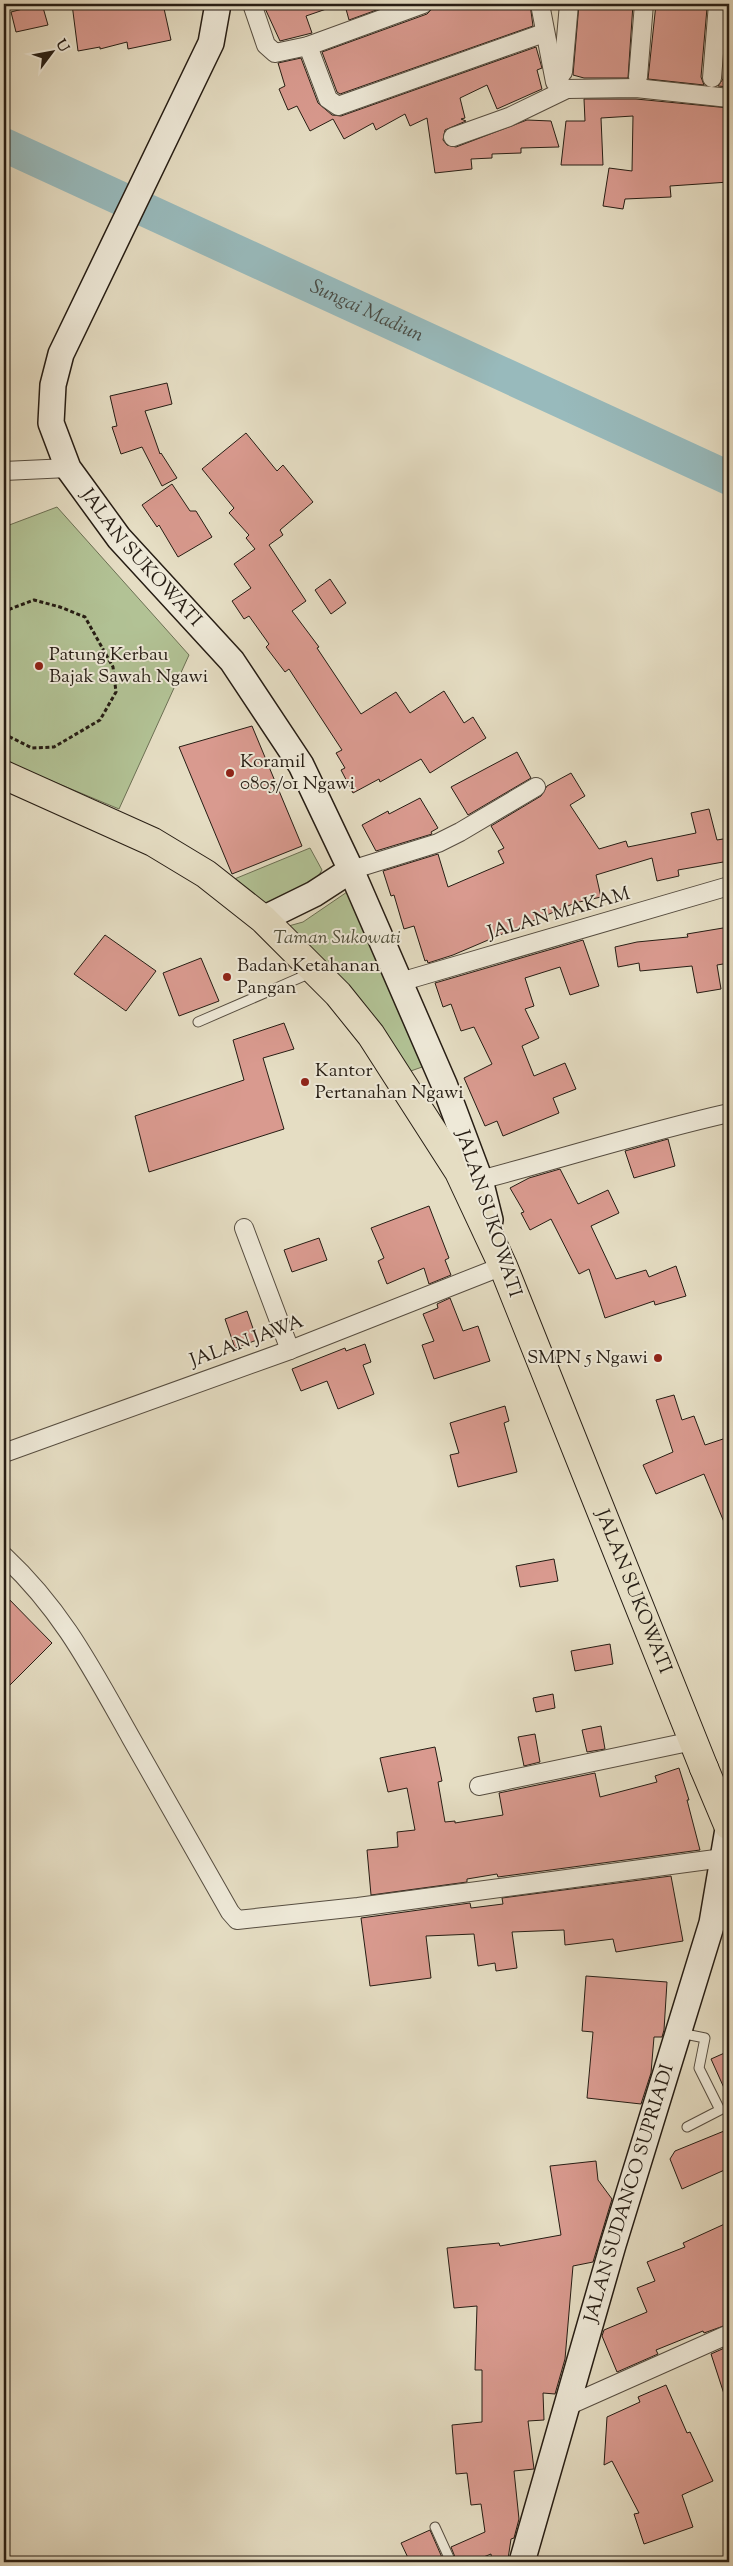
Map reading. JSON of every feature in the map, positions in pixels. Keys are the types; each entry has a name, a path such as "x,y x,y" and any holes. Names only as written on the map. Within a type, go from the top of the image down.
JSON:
{"main road":[{"name":"JALAN SUKOWATI","path":"218,4 211,43 88,294 61,354 53,385 50,423 68,468 119,538 232,661 301,765 351,870 444,1084 480,1180 503,1266 693,1741 729,1825"},
{"path":"4,775 153,842 206,874 263,919 315,971 371,1035 459,1172 503,1266"},
{"path":"263,919 314,894 351,870"},
{"name":"JALAN SUDANCO SUPRIADI","path":"522,2562 566,2406 712,1923 729,1825"}],"street":[{"path":"252,4 269,50 274,53 308,46 423,4"},
{"path":"540,4 544,33 555,82 567,90"},
{"path":"563,72 569,4"},
{"path":"638,77 644,4"},
{"path":"712,78 718,4"},
{"path":"308,46 328,99 338,106 544,33"},
{"path":"453,137 509,117 567,90 636,88 729,98"},
{"path":"4,471 68,468"},
{"path":"351,870 438,843 536,787"},
{"name":"JALAN MAKAM","path":"400,982 729,886"},
{"path":"480,1180 579,1154 670,1127 729,1113"},
{"path":"244,1228 290,1350"},
{"name":"JALAN JAWA","path":"4,1453 290,1350 503,1266"},
{"path":"4,1556 30,1580 57,1612 85,1656 230,1912 237,1920 723,1858"},
{"path":"478,1786 693,1741"},
{"path":"566,2406 729,2334"}],"lane":[{"path":"198,1022 315,971"},
{"path":"678,2032 705,2038 699,2068 720,2110 687,2126"},
{"path":"435,2527 451,2562"}],"path":[{"path":"4,614 10,609 34,600 60,607 85,617 114,667 116,692 100,720 54,747 32,748 4,734"}],"green space":[{"path":"57,507 189,655 119,809 4,761 4,527"},
{"name":"Taman Sukowati","path":"310,848 322,870 314,883 269,904 255,905 232,880"},
{"name":"Taman Sukowati","path":"347,892 425,1066 405,1073 285,927 303,922"}],"building":[{"path":"42,4 48,25 16,32 11,12"},
{"path":"72,4 163,4 171,40 128,49 127,42 100,49 100,47 78,51"},
{"path":"263,4 335,4 335,6 306,16 312,33 280,41"},
{"path":"363,4 393,4 349,20 346,9"},
{"path":"433,4 530,4 533,26 340,94 337,92 322,52 427,14"},
{"path":"579,4 633,4 628,78 584,78 573,75"},
{"path":"656,4 707,8 701,77 704,85 648,79"},
{"path":"728,10 729,87 718,86 723,79"},
{"path":"536,47 542,68 537,70 542,89 497,109 487,85 460,98 465,118 461,119 466,121 445,130 443,140 447,145 456,147 527,120 551,121 559,147 521,148 521,153 492,154 492,158 471,159 472,169 435,173 427,118 410,126 405,114 376,130 373,123 344,139 333,119 310,131 297,106 288,110 279,89 285,86 278,63 301,58 318,103 332,115 341,116"},
{"path":"584,99 636,99 729,108 729,182 670,186 671,197 625,199 623,209 603,206 609,168 632,171 633,116 601,118 603,165 561,165 566,121 585,121"},
{"path":"167,383 172,404 145,411 160,454 177,478 162,486 142,447 121,454 112,427 117,426 110,396"},
{"path":"246,433 277,471 283,465 313,502 280,530 283,535 269,545 306,601 292,611 319,647 317,648 361,714 396,692 410,713 444,691 464,723 473,717 486,738 430,773 421,759 380,782 379,779 353,793 341,770 345,768 336,753 342,750 289,669 285,672 266,647 269,644 249,616 244,619 232,601 251,588 234,564 255,549 246,538 249,535 229,513 234,508 202,469"},
{"path":"172,484 190,511 196,511 212,537 178,557 159,525 157,527 142,505"},
{"path":"330,579 346,603 331,614 315,590"},
{"path":"252,726 302,846 232,874 179,747"},
{"path":"517,752 531,778 468,815 451,787"},
{"path":"571,773 585,796 570,805 599,849 626,841 628,847 696,833 691,813 709,809 717,840 729,838 729,861 678,870 679,876 657,881 652,858 596,875 601,897 575,903 453,955 428,963 427,960 425,961 414,926 404,929 394,895 391,896 383,871 438,854 448,887 504,863 498,851 504,848 491,826 541,796 547,786"},
{"path":"420,798 438,828 431,832 432,834 376,851 362,825 388,811 389,814"},
{"path":"729,927 729,963 717,965 721,989 697,993 692,966 640,971 639,963 618,967 615,947 637,942 688,937 687,934"},
{"path":"105,935 156,971 126,1011 74,974"},
{"path":"583,940 599,986 570,995 560,967 525,978 534,1006 525,1009 539,1038 522,1046 534,1076 565,1063 576,1089 553,1098 559,1113 503,1136 497,1121 485,1126 464,1078 492,1064 474,1027 461,1031 451,1004 443,1007 435,983"},
{"path":"201,958 219,1001 179,1016 163,973"},
{"path":"284,1023 294,1049 263,1058 284,1129 149,1172 135,1116 244,1080 233,1040"},
{"path":"668,1139 675,1166 634,1178 625,1151"},
{"path":"560,1169 578,1204 608,1190 619,1213 591,1226 616,1279 646,1270 649,1277 676,1266 686,1296 655,1305 654,1301 605,1318 589,1269 579,1274 551,1219 530,1230 521,1213 524,1212 510,1188 529,1178"},
{"path":"429,1206 449,1258 445,1260 451,1275 429,1284 424,1268 387,1284 378,1261 384,1258 371,1228"},
{"path":"319,1238 327,1260 292,1272 284,1250"},
{"path":"450,1298 463,1331 478,1326 490,1361 434,1379 422,1345 434,1341 423,1314 438,1308 437,1304"},
{"path":"247,1311 257,1340 235,1348 225,1319"},
{"path":"365,1344 371,1362 363,1365 374,1394 338,1409 327,1381 301,1391 292,1369 345,1348 346,1351"},
{"path":"674,1395 682,1420 694,1416 705,1445 729,1437 729,1534 704,1474 656,1494 643,1465 673,1452 656,1400"},
{"path":"505,1406 509,1421 504,1423 517,1472 458,1487 450,1455 459,1453 450,1423"},
{"path":"554,1559 558,1581 520,1587 516,1566"},
{"path":"4,1594 52,1643 4,1691"},
{"path":"610,1644 613,1664 575,1671 571,1651"},
{"path":"553,1694 555,1708 536,1712 533,1698"},
{"path":"601,1726 605,1749 587,1752 582,1730"},
{"path":"535,1734 540,1762 524,1766 518,1737"},
{"path":"435,1747 442,1781 438,1782 445,1822 455,1821 455,1823 503,1815 499,1793 595,1773 600,1797 657,1782 655,1776 679,1768 689,1800 687,1800 700,1850 498,1877 497,1874 467,1879 467,1882 371,1895 367,1850 398,1847 397,1832 415,1830 407,1788 388,1792 380,1758"},
{"path":"671,1876 683,1941 616,1952 613,1939 565,1945 564,1930 512,1932 517,1968 496,1971 495,1963 478,1966 474,1934 426,1936 431,1978 370,1986 361,1918 470,1903 471,1908 503,1904 502,1898"},
{"path":"586,1976 667,1982 664,2030 662,2037 654,2037 651,2073 641,2104 587,2098 593,2032 582,2031"},
{"path":"729,2051 729,2099 711,2059"},
{"path":"729,2129 729,2168 682,2189 670,2159 675,2151"},
{"path":"596,2161 598,2180 612,2199 593,2262 573,2266 565,2359 555,2394 543,2393 544,2420 528,2421 534,2469 514,2471 519,2519 514,2538 511,2539 508,2559 492,2562 491,2554 471,2562 457,2562 451,2547 485,2532 481,2504 471,2505 467,2473 456,2474 452,2425 482,2422 482,2370 475,2370 477,2306 454,2308 447,2248 499,2243 500,2246 561,2235 550,2166"},
{"path":"729,2222 729,2324 704,2333 703,2331 656,2350 658,2354 617,2372 602,2336 604,2330 647,2312 637,2288 655,2281 647,2262 685,2247 683,2243"},
{"path":"729,2346 729,2400 726,2400 711,2354"},
{"path":"666,2385 687,2433 690,2432 713,2481 682,2495 693,2527 644,2544 634,2514 639,2513 612,2461 604,2465 607,2417 640,2402 638,2397"},
{"path":"430,2530 444,2562 410,2562 401,2543"}],"waterway":[{"name":"Sungai Madiun","path":"4,145 729,478"}],"place":[{"name":"Patung Kerbau Bajak Sawah Ngawi","path":"39,666"},
{"name":"Koramil 0805/01 Ngawi","path":"230,773"},
{"name":"Badan Ketahanan Pangan","path":"227,977"},
{"name":"Kantor Pertanahan Ngawi","path":"305,1082"},
{"name":"SMPN 5 Ngawi","path":"658,1358"}]}
